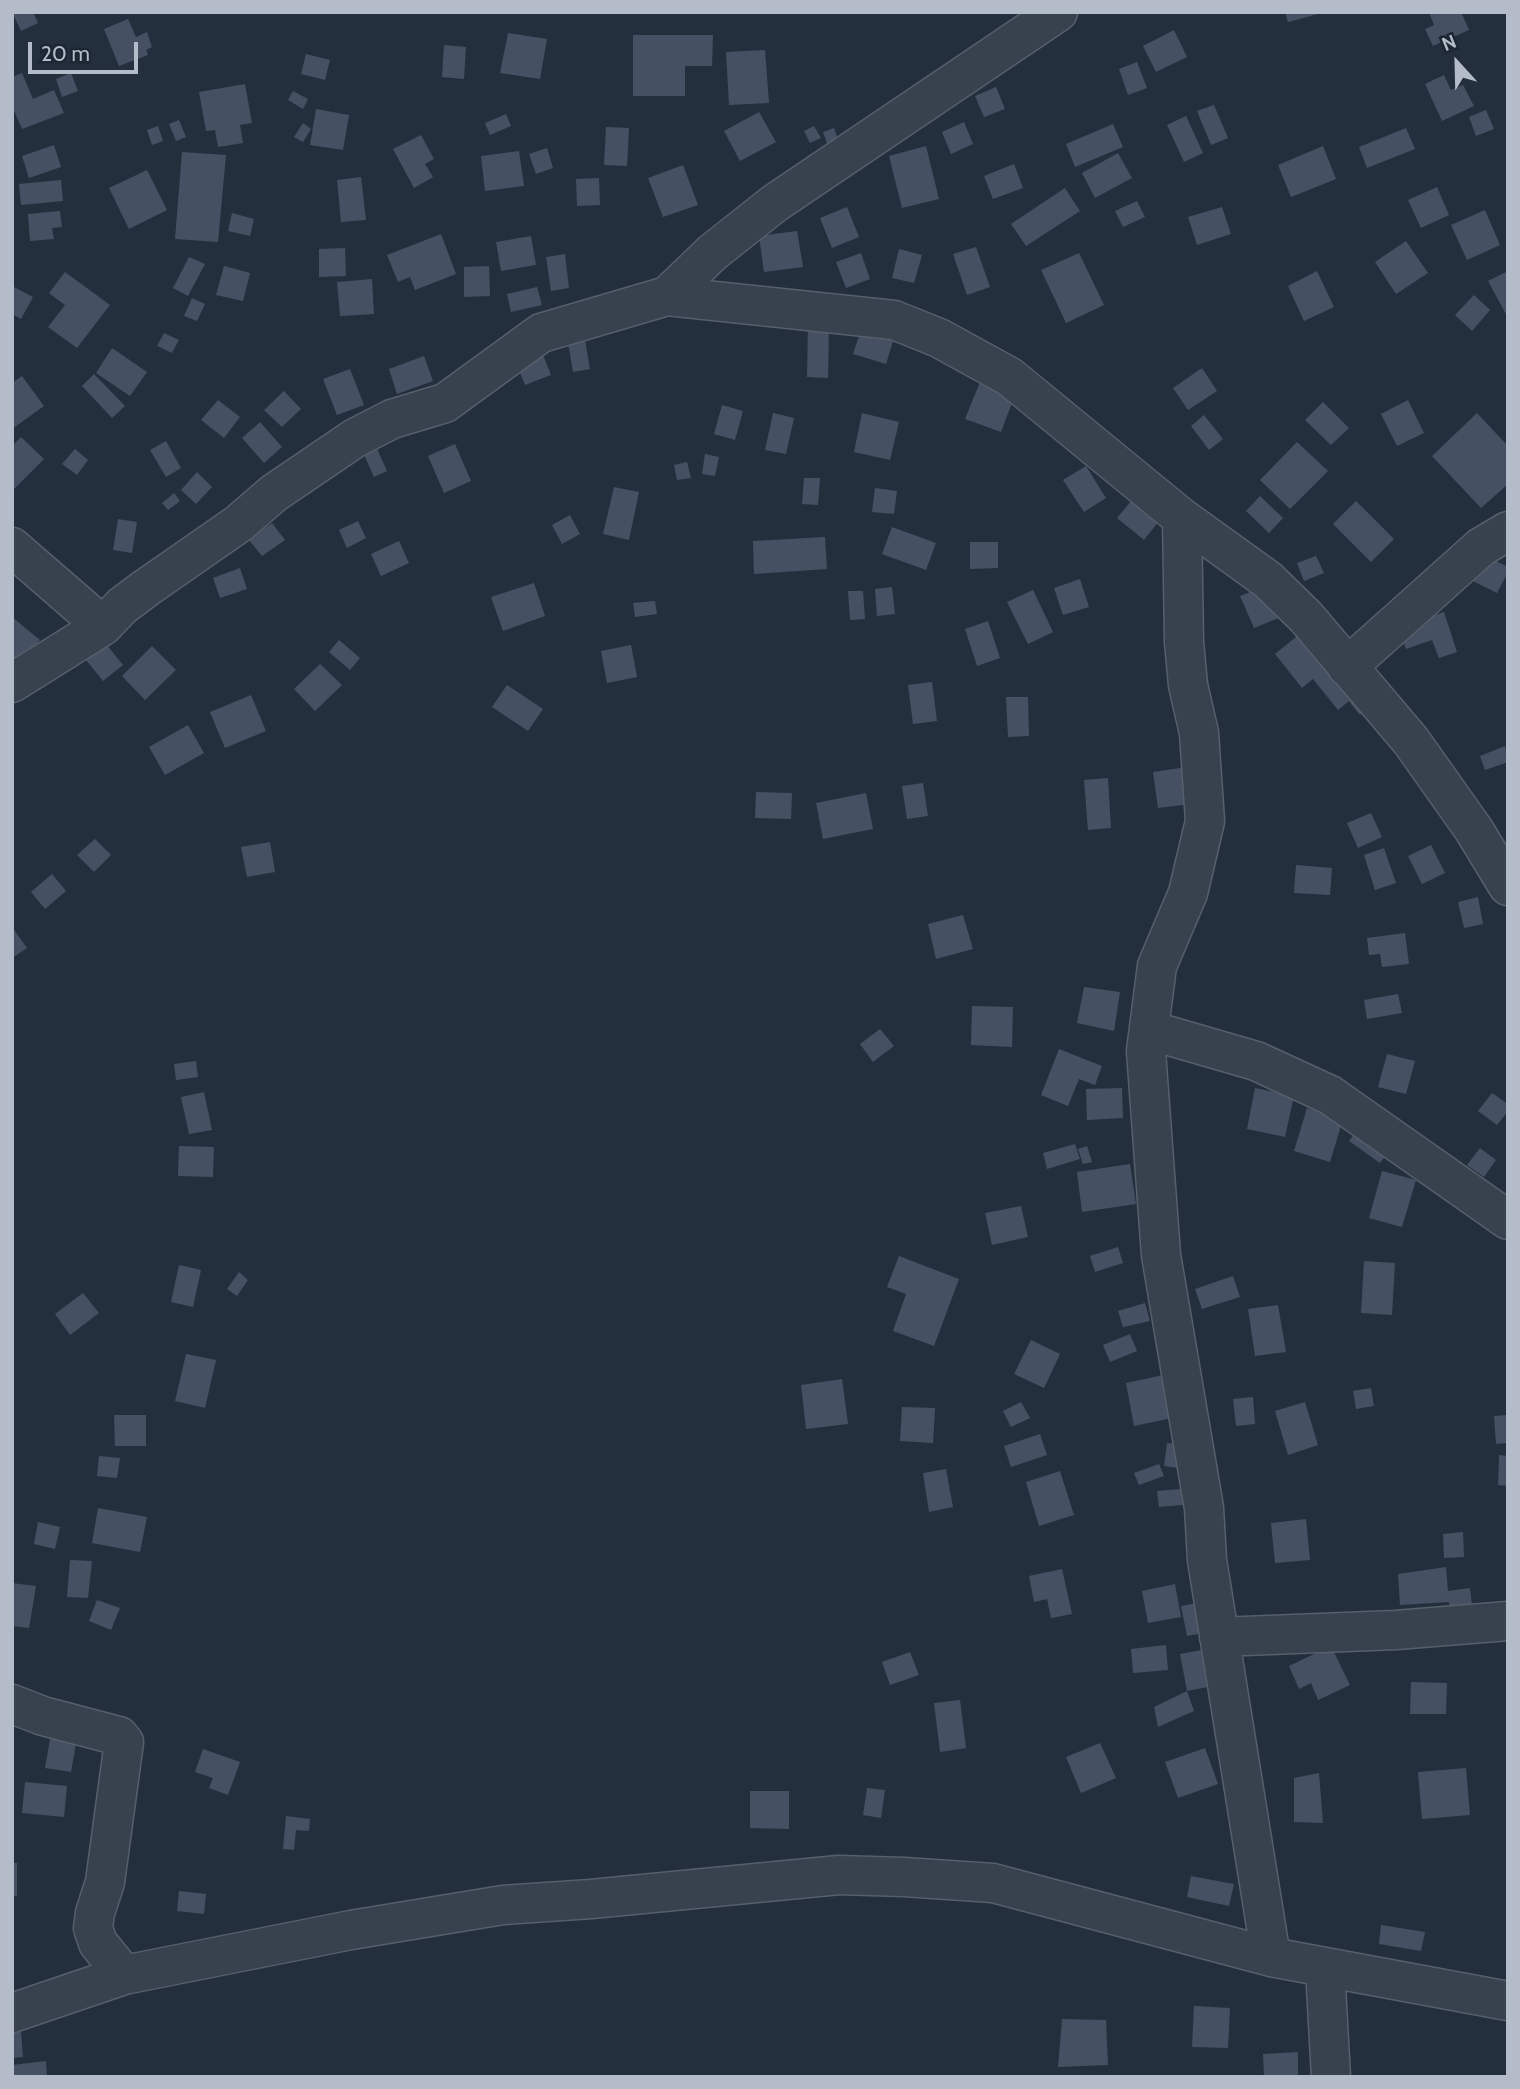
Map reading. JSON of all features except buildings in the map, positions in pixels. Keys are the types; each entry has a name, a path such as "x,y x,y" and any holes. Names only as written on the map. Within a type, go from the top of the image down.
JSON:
{"street":[{"path":"667,296 713,252 775,203 1058,12"},
{"path":"12,683 103,626 122,606 146,588 238,524 274,493 355,438 392,419 445,403 541,333 667,296 845,313 894,320 939,338 1010,377 1182,518 1268,580 1306,617 1411,741 1474,830 1508,886"},
{"path":"1182,518 1184,642 1188,685 1199,733 1205,821 1188,893 1157,966 1146,1051 1161,1255 1204,1508 1207,1560 1271,1957"},
{"path":"1347,667 1481,547 1508,531"},
{"path":"12,547 103,626"},
{"path":"1149,1030 1255,1061 1329,1095 1508,1220"},
{"path":"1219,1637 1396,1630 1508,1621"},
{"path":"12,1704 43,1716 119,1736 124,1742 105,1881 93,1928 98,1943 124,1975"},
{"path":"12,2012 124,1975 351,1930 503,1905 839,1875 993,1883 1271,1957 1508,2001"},
{"path":"1325,1969 1331,2077"}]}
